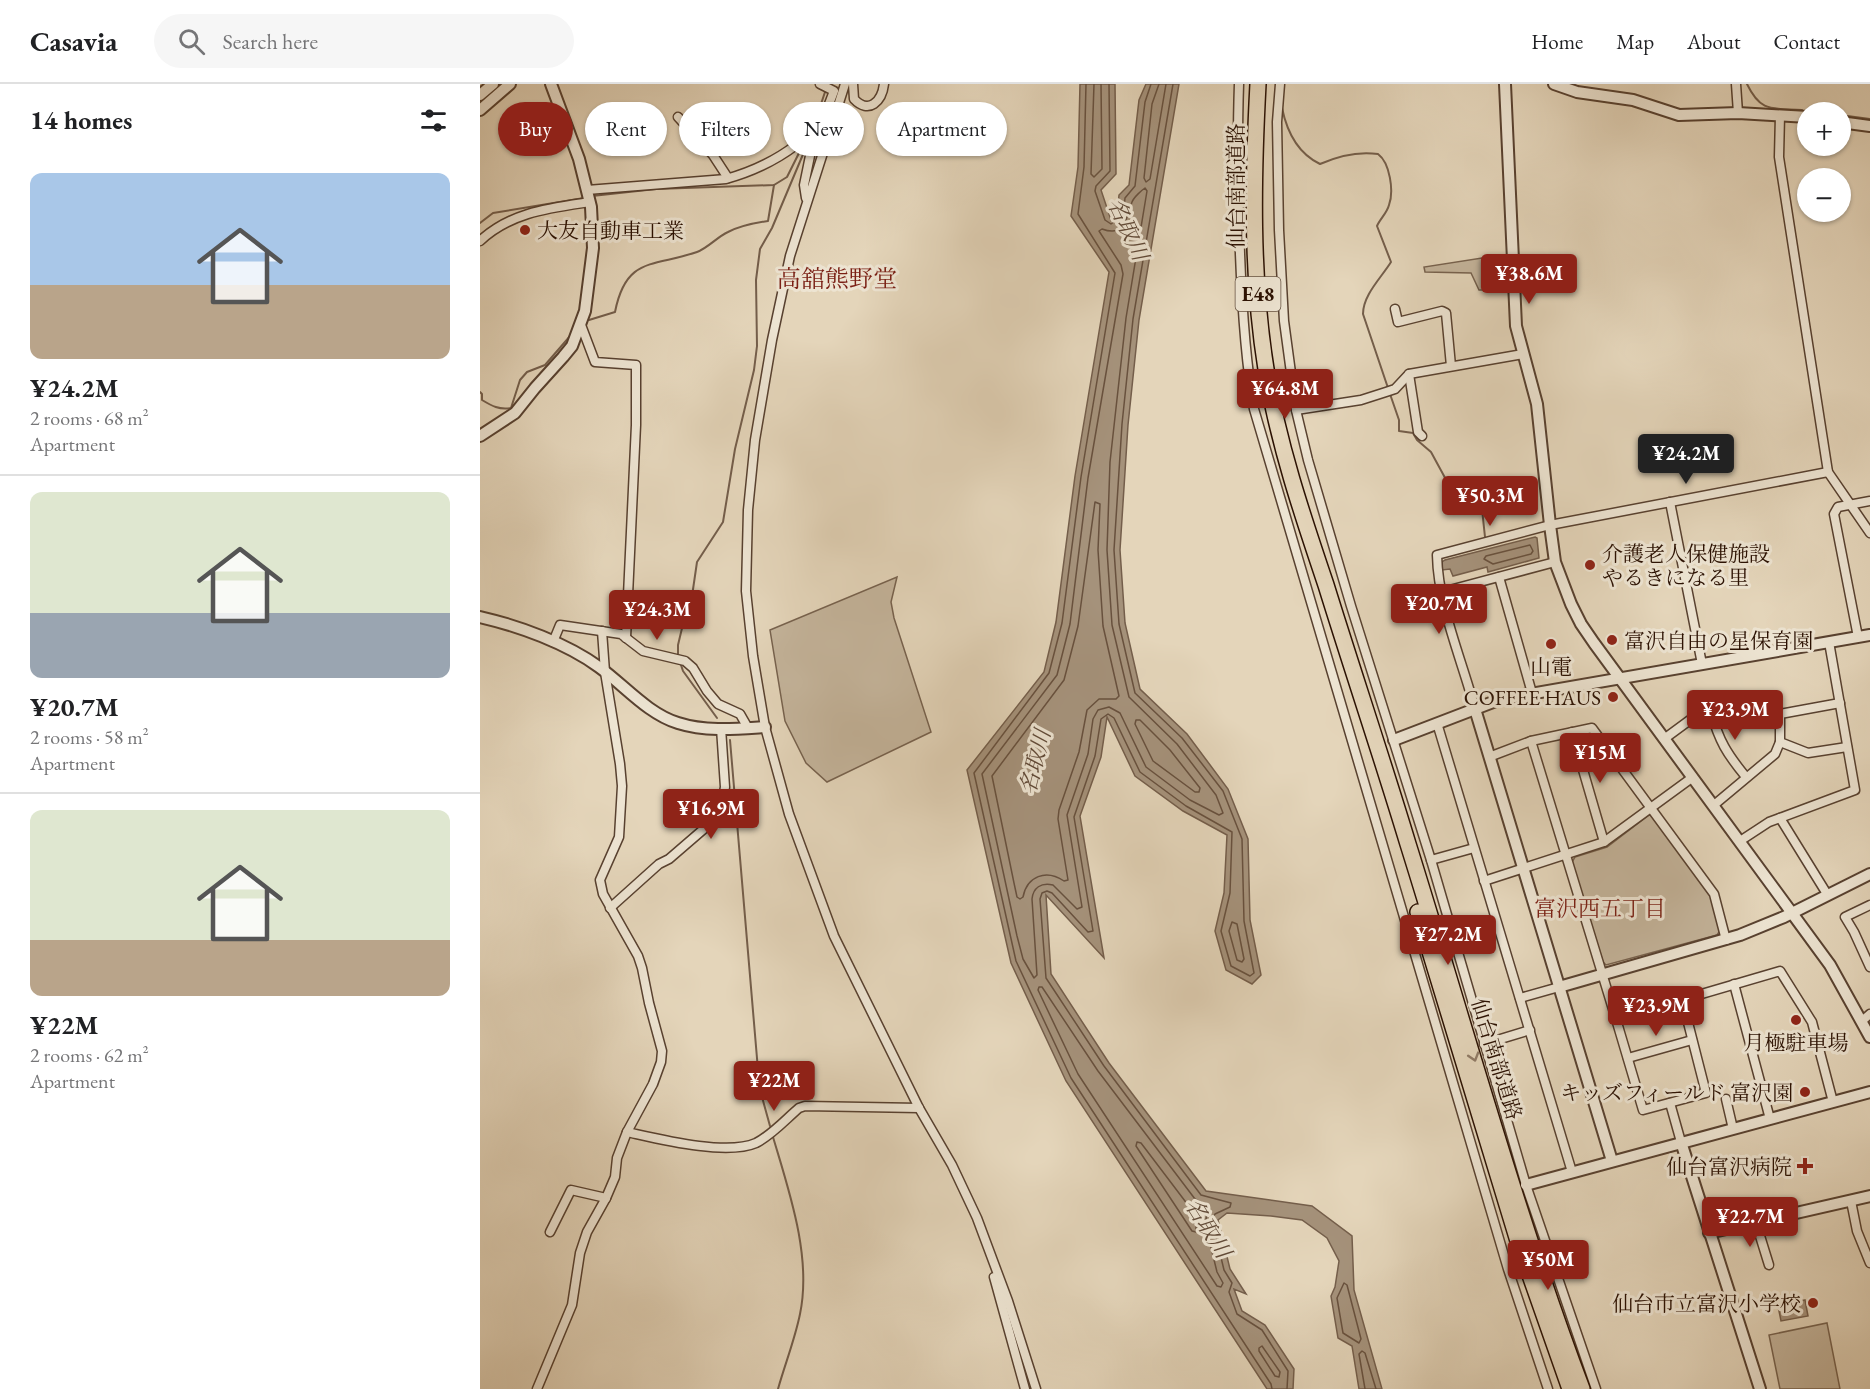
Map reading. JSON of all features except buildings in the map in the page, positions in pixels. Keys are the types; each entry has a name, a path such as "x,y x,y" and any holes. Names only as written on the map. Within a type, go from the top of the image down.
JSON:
{"highway":[{"name":"仙台南部道路","path":"1257,84 1255,244 1259,318 1277,425 1323,592 1466,1072 1535,1292 1570,1389"},
{"name":"仙台南部道路","path":"1298,500 1386,772 1529,1239 1582,1389"}],"street":[{"path":"480,95 493,84"},
{"path":"480,110 510,84"},
{"path":"480,436 515,414 534,388 572,346 585,311 594,230 589,196 572,135 551,84"},
{"path":"845,84 790,256 772,340 755,440 748,510 746,591 753,657 765,727 789,814 834,936 919,1108 952,1165 990,1250 1036,1389"},
{"path":"853,84 854,99 863,106 873,105 878,100 882,95 884,84"},
{"path":"1239,84 1237,159 1242,296 1248,378 1258,429 1508,1269 1548,1389"},
{"path":"1280,84 1277,122 1284,321 1296,410 1308,460 1351,607 1431,860 1526,1185 1596,1389"},
{"path":"1505,84 1516,326 1538,404 1550,525 1556,562 1563,585 1581,624 1866,1017 1870,1037"},
{"path":"1554,84 1577,92 1633,100 1679,115 1738,112 1797,117"},
{"path":"1736,84 1738,112"},
{"path":"825,102 829,87"},
{"path":"1780,116 1779,157 1828,472 1870,533"},
{"path":"678,117 712,155 728,178"},
{"path":"1851,123 1870,126"},
{"path":"480,241 501,225 532,211 589,196 728,178 744,174 783,153"},
{"path":"806,201 804,185 810,156"},
{"path":"1395,309 1398,322 1442,311 1446,313 1451,366"},
{"path":"581,326 595,362 636,365 636,425 626,638"},
{"path":"1296,410 1360,400 1386,392 1395,389 1408,374 1523,354"},
{"path":"1408,374 1419,418 1418,432 1422,436"},
{"path":"1612,1161 1489,757 1467,676 1454,641 1437,574 1437,555 1550,525 1828,472"},
{"path":"1670,501 1701,664"},
{"path":"1858,637 1834,514 1838,507 1870,501"},
{"path":"1442,592 1556,562"},
{"path":"1499,578 1532,693"},
{"path":"480,617 506,623 553,642 597,666 651,709 676,723 695,727 765,727"},
{"path":"553,642 560,625 602,631 621,634 643,651 685,661 693,668 718,704 740,714 748,728"},
{"path":"537,1389 572,1305 580,1253 587,1232 615,1177 617,1158 627,1132 653,1084 661,1062 662,1051 642,968 603,894 600,880 619,837 622,786 605,672 602,631"},
{"path":"1394,740 1501,699 1870,635"},
{"path":"1740,841 1780,818 1855,790 1829,642"},
{"path":"1664,739 1698,714 1736,707 1780,714 1840,703"},
{"path":"1711,712 1719,739 1730,758 1746,777"},
{"path":"1714,805 1775,754 1780,742 1780,714"},
{"path":"1437,723 1572,1172"},
{"path":"610,908 659,864 669,859 720,815 725,787 721,728"},
{"path":"1489,757 1531,741 1592,728 1714,894 1726,940"},
{"path":"1572,732 1604,842"},
{"path":"1531,741 1643,1110 1706,1093 1682,999"},
{"path":"1780,742 1808,753 1847,747"},
{"path":"1484,881 1604,842 1693,777"},
{"path":"1780,818 1827,894"},
{"path":"1431,860 1474,848"},
{"path":"1520,998 1726,940 1792,913 1870,874"},
{"path":"1870,905 1845,917 1870,967"},
{"path":"1616,1019 1780,971 1812,1022 1833,1102"},
{"path":"1734,984 1770,1119"},
{"path":"1484,1044 1530,1030"},
{"path":"1628,1058 1692,1040"},
{"path":"1526,1185 1870,1092"},
{"path":"1726,1099 1733,1129"},
{"path":"1670,1103 1709,1233 1760,1389"},
{"path":"627,1132 708,1147 749,1145 758,1142 799,1108 805,1106 919,1108"},
{"path":"550,1232 571,1190 606,1198"},
{"path":"1709,1233 1870,1196"},
{"path":"1851,1201 1857,1231 1870,1263"},
{"path":"1756,1223 1769,1265"},
{"path":"990,1250 994,1278 1025,1389"}],"shaded area":[{"path":"1482,258 1490,264 1489,290 1479,290 1471,273 1425,272 1424,267"},
{"path":"897,577 891,602 894,618 931,732 827,782 806,763 785,721 770,630"},
{"path":"1649,815 1655,816 1711,894 1721,929 1717,935 1606,965 1603,962 1572,862 1575,857 1607,847"},
{"path":"1827,1323 1840,1389 1780,1389 1769,1335"}],"water":[{"name":"名取川","path":"1080,84 1115,84 1116,174 1101,190 1111,220 1118,205 1119,195 1129,185 1139,100 1146,84 1179,84 1139,320 1128,425 1120,550 1125,623 1140,689 1187,734 1228,789 1248,839 1250,920 1261,975 1252,984 1226,970 1215,931 1224,893 1227,835 1183,811 1135,776 1107,717 1101,757 1080,816 1104,958 1046,895 1051,974 1109,1063 1206,1191 1312,1206 1352,1236 1354,1290 1382,1389 1359,1389 1352,1346 1338,1338 1331,1296 1335,1287 1339,1261 1327,1238 1302,1220 1227,1213 1218,1220 1230,1269 1246,1294 1234,1289 1242,1311 1265,1325 1294,1369 1293,1389 1267,1389 1066,1081 1011,963 967,770 1044,672 1056,622 1075,476 1109,272 1071,216 1078,167"},
{"path":"1535,537 1539,558 1488,572 1487,567 1453,576 1450,569 1442,570 1442,562 1445,560"},
{"path":"1805,1300 1808,1316 1781,1321 1778,1306"}],"waterway":[{"path":"1747,84 1757,100 1768,107 1797,110"},
{"path":"822,102 826,89"},
{"path":"1282,108 1294,141 1305,154 1320,164 1348,155 1378,154 1388,170 1391,185 1390,199 1387,211 1377,226 1391,262 1369,293 1363,314 1388,388"},
{"path":"1851,116 1870,119"},
{"path":"592,196 656,189 774,185 787,177 798,156"},
{"path":"678,655 683,624 691,603 697,562 723,522 735,449 754,370 757,346 756,280 760,249 772,228 802,156"},
{"path":"589,320 615,312 626,281 634,272 655,263 697,252 733,230 768,221 774,185"},
{"path":"480,223 493,213 584,198"},
{"path":"480,392 482,400 489,404 499,408 511,408 520,380 527,372 545,365 571,335"},
{"path":"1390,394 1399,420 1399,431 1413,433 1417,440 1431,452 1456,498 1478,505 1482,509 1485,537"},
{"path":"680,662 683,671 717,718"},
{"path":"730,740 758,1070 770,1126"},
{"path":"773,1137 797,1224 803,1270 800,1314 778,1389"}],"place":[{"name":"大友自動車工業","path":"525,230"},
{"name":"介護老人保健施設 やるきになる里","path":"1590,565"},
{"name":"富沢自由の星保育園","path":"1612,640"},
{"name":"山電","path":"1551,644"},
{"name":"COFFEE HAUS","path":"1613,697"},
{"name":"月極駐車場","path":"1796,1020"},
{"name":"キッズフィールド 富沢園","path":"1805,1092"},
{"name":"仙台富沢病院","path":"1805,1166"},
{"name":"仙台市立富沢小学校","path":"1813,1303"}],"district":[{"name":"高舘熊野堂","path":"837,278"},
{"name":"富沢西五丁目","path":"1600,908"}]}
